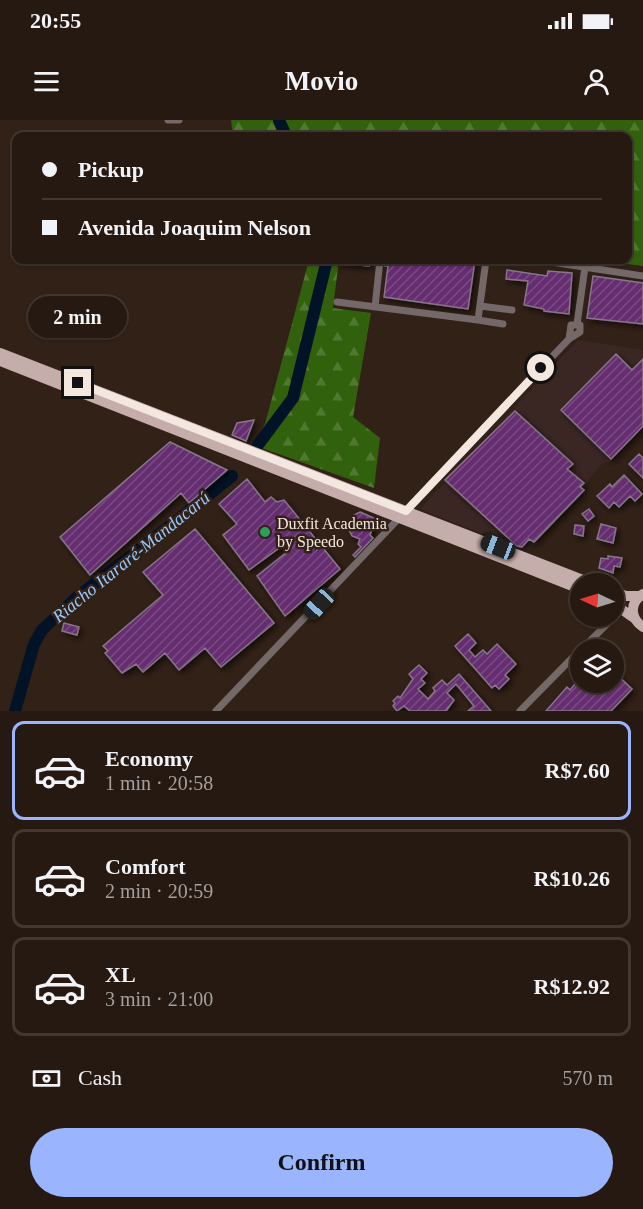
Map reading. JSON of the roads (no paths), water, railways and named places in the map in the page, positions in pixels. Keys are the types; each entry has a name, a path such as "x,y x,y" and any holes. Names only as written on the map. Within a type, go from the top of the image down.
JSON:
{"main road":[{"path":"0,353 201,436"},
{"path":"0,361 403,515 570,585"},
{"path":"403,515 570,576"},
{"path":"624,595 642,595"},
{"path":"642,595 633,606 643,636"},
{"path":"624,612 638,622"}],"street":[{"path":"168,120 179,120"},
{"path":"375,307 380,264"},
{"path":"478,320 485,264"},
{"path":"565,264 643,276"},
{"path":"216,711 569,339 580,332 581,326 577,324 585,267"},
{"path":"337,302 503,324"},
{"path":"480,306 512,310"},
{"path":"590,639 601,627"},
{"path":"520,711 570,661"}],"waterway":[{"name":"Riacho Itararé-Mandacarú","path":"279,120 284,132"},
{"name":"Riacho Itararé-Mandacarú","path":"258,445 293,398 326,264"},
{"name":"Riacho Itararé-Mandacarú","path":"15,711 34,644 42,630 77,597 232,476"}],"place":[{"name":"Duxfit Academia by Speedo","path":"265,532"}]}
